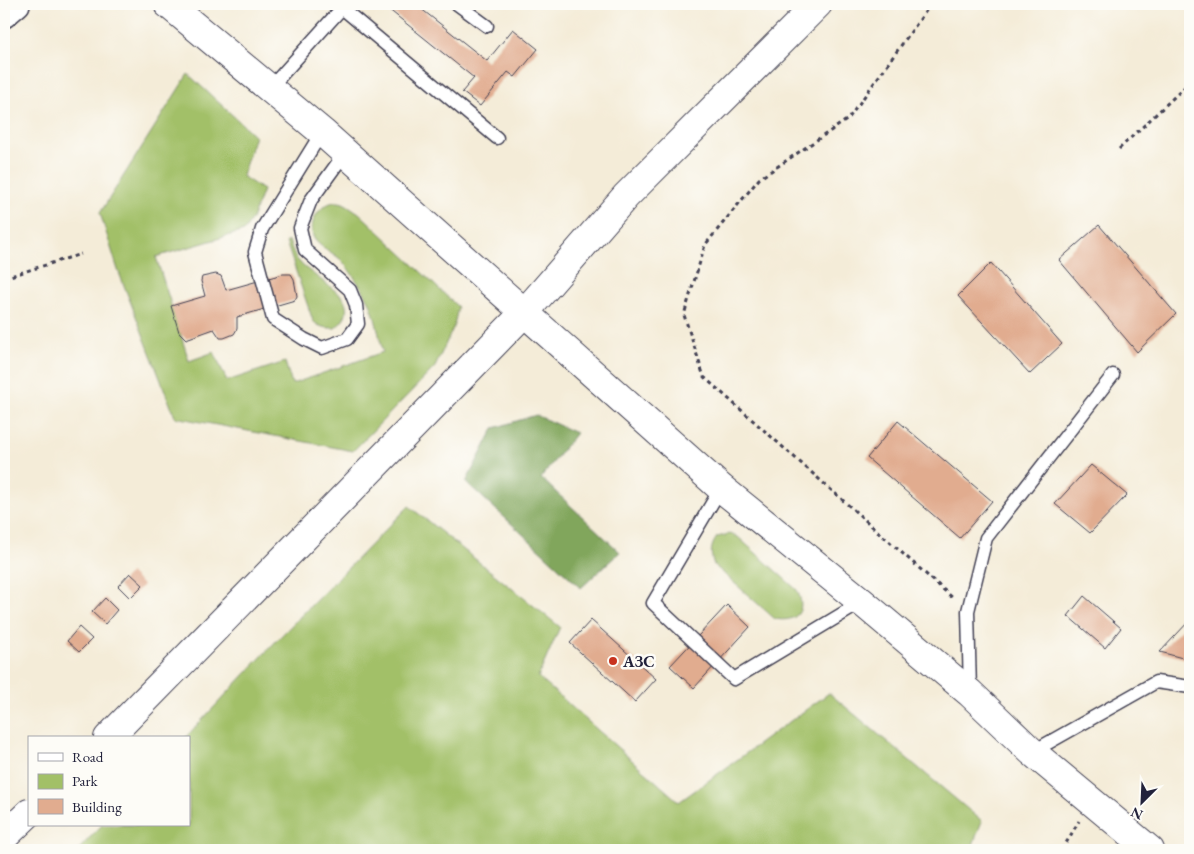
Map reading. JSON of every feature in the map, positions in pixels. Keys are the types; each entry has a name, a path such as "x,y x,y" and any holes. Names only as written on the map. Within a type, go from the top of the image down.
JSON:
{"main road":[{"path":"168,4 322,132 721,488 862,602 970,693 1032,752 1150,850"},
{"path":"110,736 525,312 626,196 818,4"},
{"path":"4,837 28,814"}],"street":[{"path":"4,15 17,4"}],"lane":[{"path":"457,4 487,26"},
{"path":"269,89 344,6 497,138"},
{"path":"322,132 262,229 255,252 273,319 322,348 347,339 358,324 356,304 350,290 305,250 300,228 312,200 345,153"},
{"path":"970,693 968,611 986,538 1113,375"},
{"path":"721,488 653,603 734,679 862,602"},
{"path":"1032,752 1156,682 1190,687"}],"path":[{"path":"931,4 848,119 759,179 705,245 684,315 704,377 968,611"},
{"path":"1119,149 1190,82"},
{"path":"4,278 81,254"},
{"path":"1062,850 1091,801"}],"green space":[{"path":"188,74 255,136 242,176 263,190 252,219 244,231 156,257 189,361 214,352 227,381 285,362 292,384 383,352 374,315 365,294 343,262 318,243 312,234 314,219 318,213 323,207 336,202 343,203 359,213 458,307 454,326 435,367 353,451 175,417 118,270 100,213"},
{"path":"289,241 296,258 303,266 342,296 346,305 346,313 345,317 335,328 323,327 313,321 286,242"},
{"path":"536,415 576,433 541,478 620,552 581,588 466,482 494,428"},
{"path":"409,506 560,627 538,677 679,802 829,693 982,821 971,850 78,850 101,826 190,826 190,736 187,736 277,640"},
{"path":"730,534 738,537 797,590 801,604 798,614 789,619 775,619 714,565 711,551 713,544 717,537"}],"building":[{"path":"382,4 415,4 487,61 513,29 538,49 515,77 508,72 480,106 462,92 474,78"},
{"path":"1099,225 1176,314 1137,352 1059,260"},
{"path":"991,263 1062,344 1030,374 958,296"},
{"path":"216,274 221,276 226,290 283,274 291,274 294,279 297,296 295,300 237,317 237,329 234,334 224,338 220,338 214,329 186,339 179,332 171,306 205,296 201,281 202,277"},
{"path":"898,421 992,501 960,538 867,458"},
{"path":"1091,465 1127,495 1090,533 1055,504"},
{"path":"130,573 143,585 130,598 118,586"},
{"path":"1084,596 1121,628 1105,648 1068,616"},
{"path":"105,598 117,610 105,624 92,612"},
{"path":"727,605 750,627 694,688 670,666"},
{"name":"АЗС","path":"591,620 656,679 635,702 570,643"},
{"path":"1190,620 1190,660 1160,652"},
{"path":"79,627 92,639 79,652 67,641"}],"place":[{"name":"АЗС","path":"613,661"}]}
